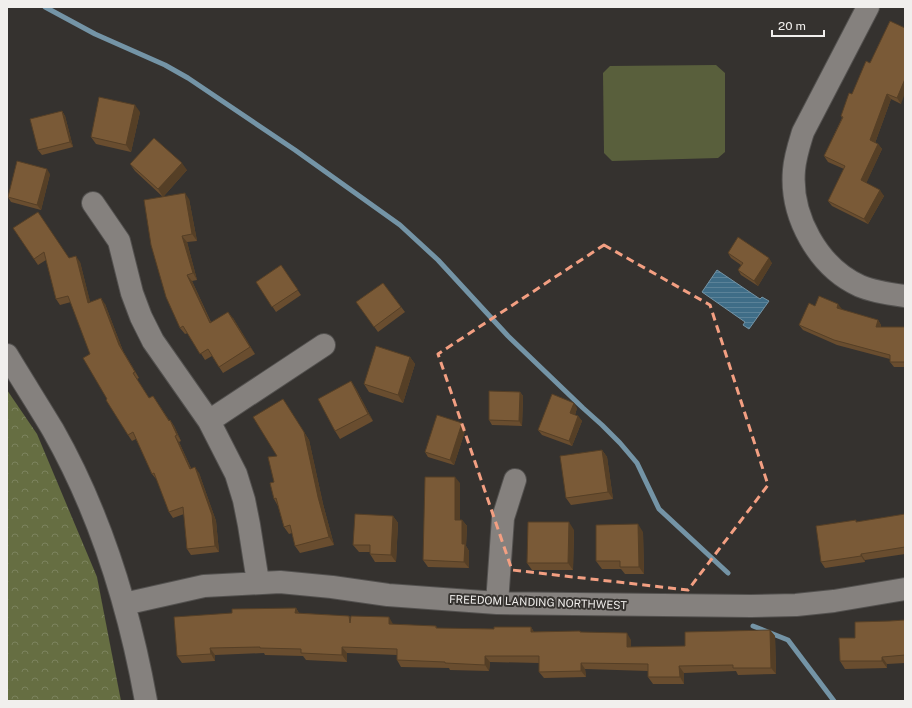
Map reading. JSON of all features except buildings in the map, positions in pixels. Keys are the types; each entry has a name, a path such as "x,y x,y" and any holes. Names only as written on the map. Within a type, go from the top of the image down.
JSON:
{"street":[{"path":"868,7 803,132 797,149 793,172 795,197 799,216 807,234 830,264 860,285 879,292 905,296"},
{"path":"92,203 119,241 132,293 153,341 208,421 236,474 244,500 255,556 258,582"},
{"path":"208,421 324,345"},
{"path":"7,355 53,431 98,526 124,604 146,701"},
{"path":"496,603 504,518 515,480"},
{"name":"FREEDOM LANDING NORTHWEST","path":"124,604 204,586 258,582 280,582 332,587 388,595 496,603 751,606 796,605 834,601 905,589"}],"highlighted area":[{"path":"604,245 710,305 768,485 688,590 512,570 438,354"}],"green space":[{"path":"716,65 725,73 725,152 718,158 612,161 604,153 603,73 610,66"},
{"path":"7,390 37,434 97,577 121,701 7,701"}],"water":[{"path":"717,270 760,299 762,297 769,301 749,329 743,325 745,322 702,292"}],"waterway":[{"path":"45,7 95,34 165,65 188,78 295,150 400,225 438,260 508,336 620,443 637,463 659,509 728,573"},
{"path":"753,626 788,640 834,701"}]}
